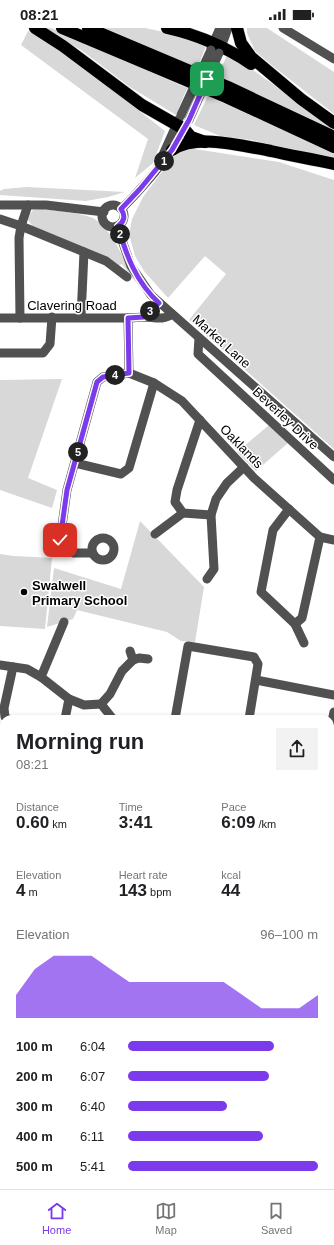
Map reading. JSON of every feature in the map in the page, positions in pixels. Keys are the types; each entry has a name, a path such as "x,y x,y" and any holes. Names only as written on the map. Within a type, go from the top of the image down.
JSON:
{"highway":[{"path":"35,28 63,46 142,105 183,122 191,137 205,142"},
{"path":"62,28 226,97 334,147"},
{"path":"88,28 228,87 334,137"},
{"path":"167,28 184,32 216,48 240,56 281,83 334,123"},
{"path":"228,29 241,43 246,52 281,83"},
{"path":"172,150 181,145 205,142 234,143 334,164"}],"street":[{"path":"283,28 334,60"},
{"path":"121,209 140,189 172,150 216,48 228,29"},
{"path":"155,171 183,122"},
{"path":"0,205 54,206 104,212"},
{"path":"20,318 19,238 21,226 28,205"},
{"path":"108,207 118,207 121,209 124,218 118,226 110,227 103,219 104,212 108,207"},
{"path":"0,219 21,226 106,261 127,277"},
{"name":"Market Lane","path":"118,226 131,266 151,295 334,458"},
{"path":"81,317 84,252"},
{"path":"144,317 159,303"},
{"name":"Clavering Road","path":"0,318 167,318 172,314"},
{"path":"0,353 43,353 50,344 52,317"},
{"path":"92,552 73,553 64,549 60,540 67,490 97,382 103,377 129,373 128,318"},
{"name":"Beverley Drive","path":"199,338 198,354 334,480"},
{"name":"Oaklands","path":"129,373 154,383 182,401 244,468 320,537 334,540"},
{"path":"75,464 121,474 130,468 154,383"},
{"path":"183,513 175,502 177,490 200,420"},
{"path":"208,579 214,569 211,515 216,499 227,483 244,468"},
{"path":"289,509 274,530 261,592 295,624 304,643"},
{"path":"155,534 183,513 211,515"},
{"path":"295,624 302,618 320,537"},
{"path":"41,677 64,622"},
{"path":"176,715 188,646 254,657 258,664 250,715"},
{"path":"130,651 133,660"},
{"path":"0,665 27,669 41,677 69,699 84,705 102,704 110,694 122,671 133,660 139,658 148,659"},
{"path":"4,715 4,708 13,667"},
{"path":"256,680 334,695"},
{"path":"66,715 69,699"},
{"path":"102,704 110,715"},
{"path":"0,848 0,879"}],"shaded area":[{"path":"43,28 51,28 187,88 176,115 130,87 81,50"},
{"path":"102,28 145,28 187,37 207,44 197,68"},
{"path":"247,28 267,28 334,72 334,114 255,51 247,33"},
{"path":"28,31 72,58 165,131 153,163 135,178 148,139 21,45"},
{"path":"227,55 239,60 334,128 334,130 220,77 221,69"},
{"path":"208,96 334,153 334,161 252,140 220,136 194,125"},
{"path":"188,148 279,162 334,180 334,449 189,320 226,274 205,256 168,298 144,271 135,256 129,234 132,219 143,197 173,157"},
{"path":"27,187 125,192 86,201 0,195 0,191 4,189"},
{"path":"42,209 78,214 90,217 97,221 111,236 137,284 122,264 118,266 34,228 28,220 30,214 33,210"},
{"path":"62,379 28,478 57,490 52,508 0,490 0,380"},
{"path":"269,425 288,443 256,471 237,452"},
{"path":"140,521 204,587 195,642 181,641 167,632 77,610 73,619 47,627 54,568 121,589"},
{"path":"0,554 52,558 45,629 0,626"}],"place":[{"name":"Swalwell Primary School","path":"24,592"}],"route":[{"path":"60,540 67,490 97,382 103,377 129,373 128,318 144,317 159,303 151,295 131,266 118,226 123,222 124,218 121,209 161,166 172,150 189,120 207,79"}]}
